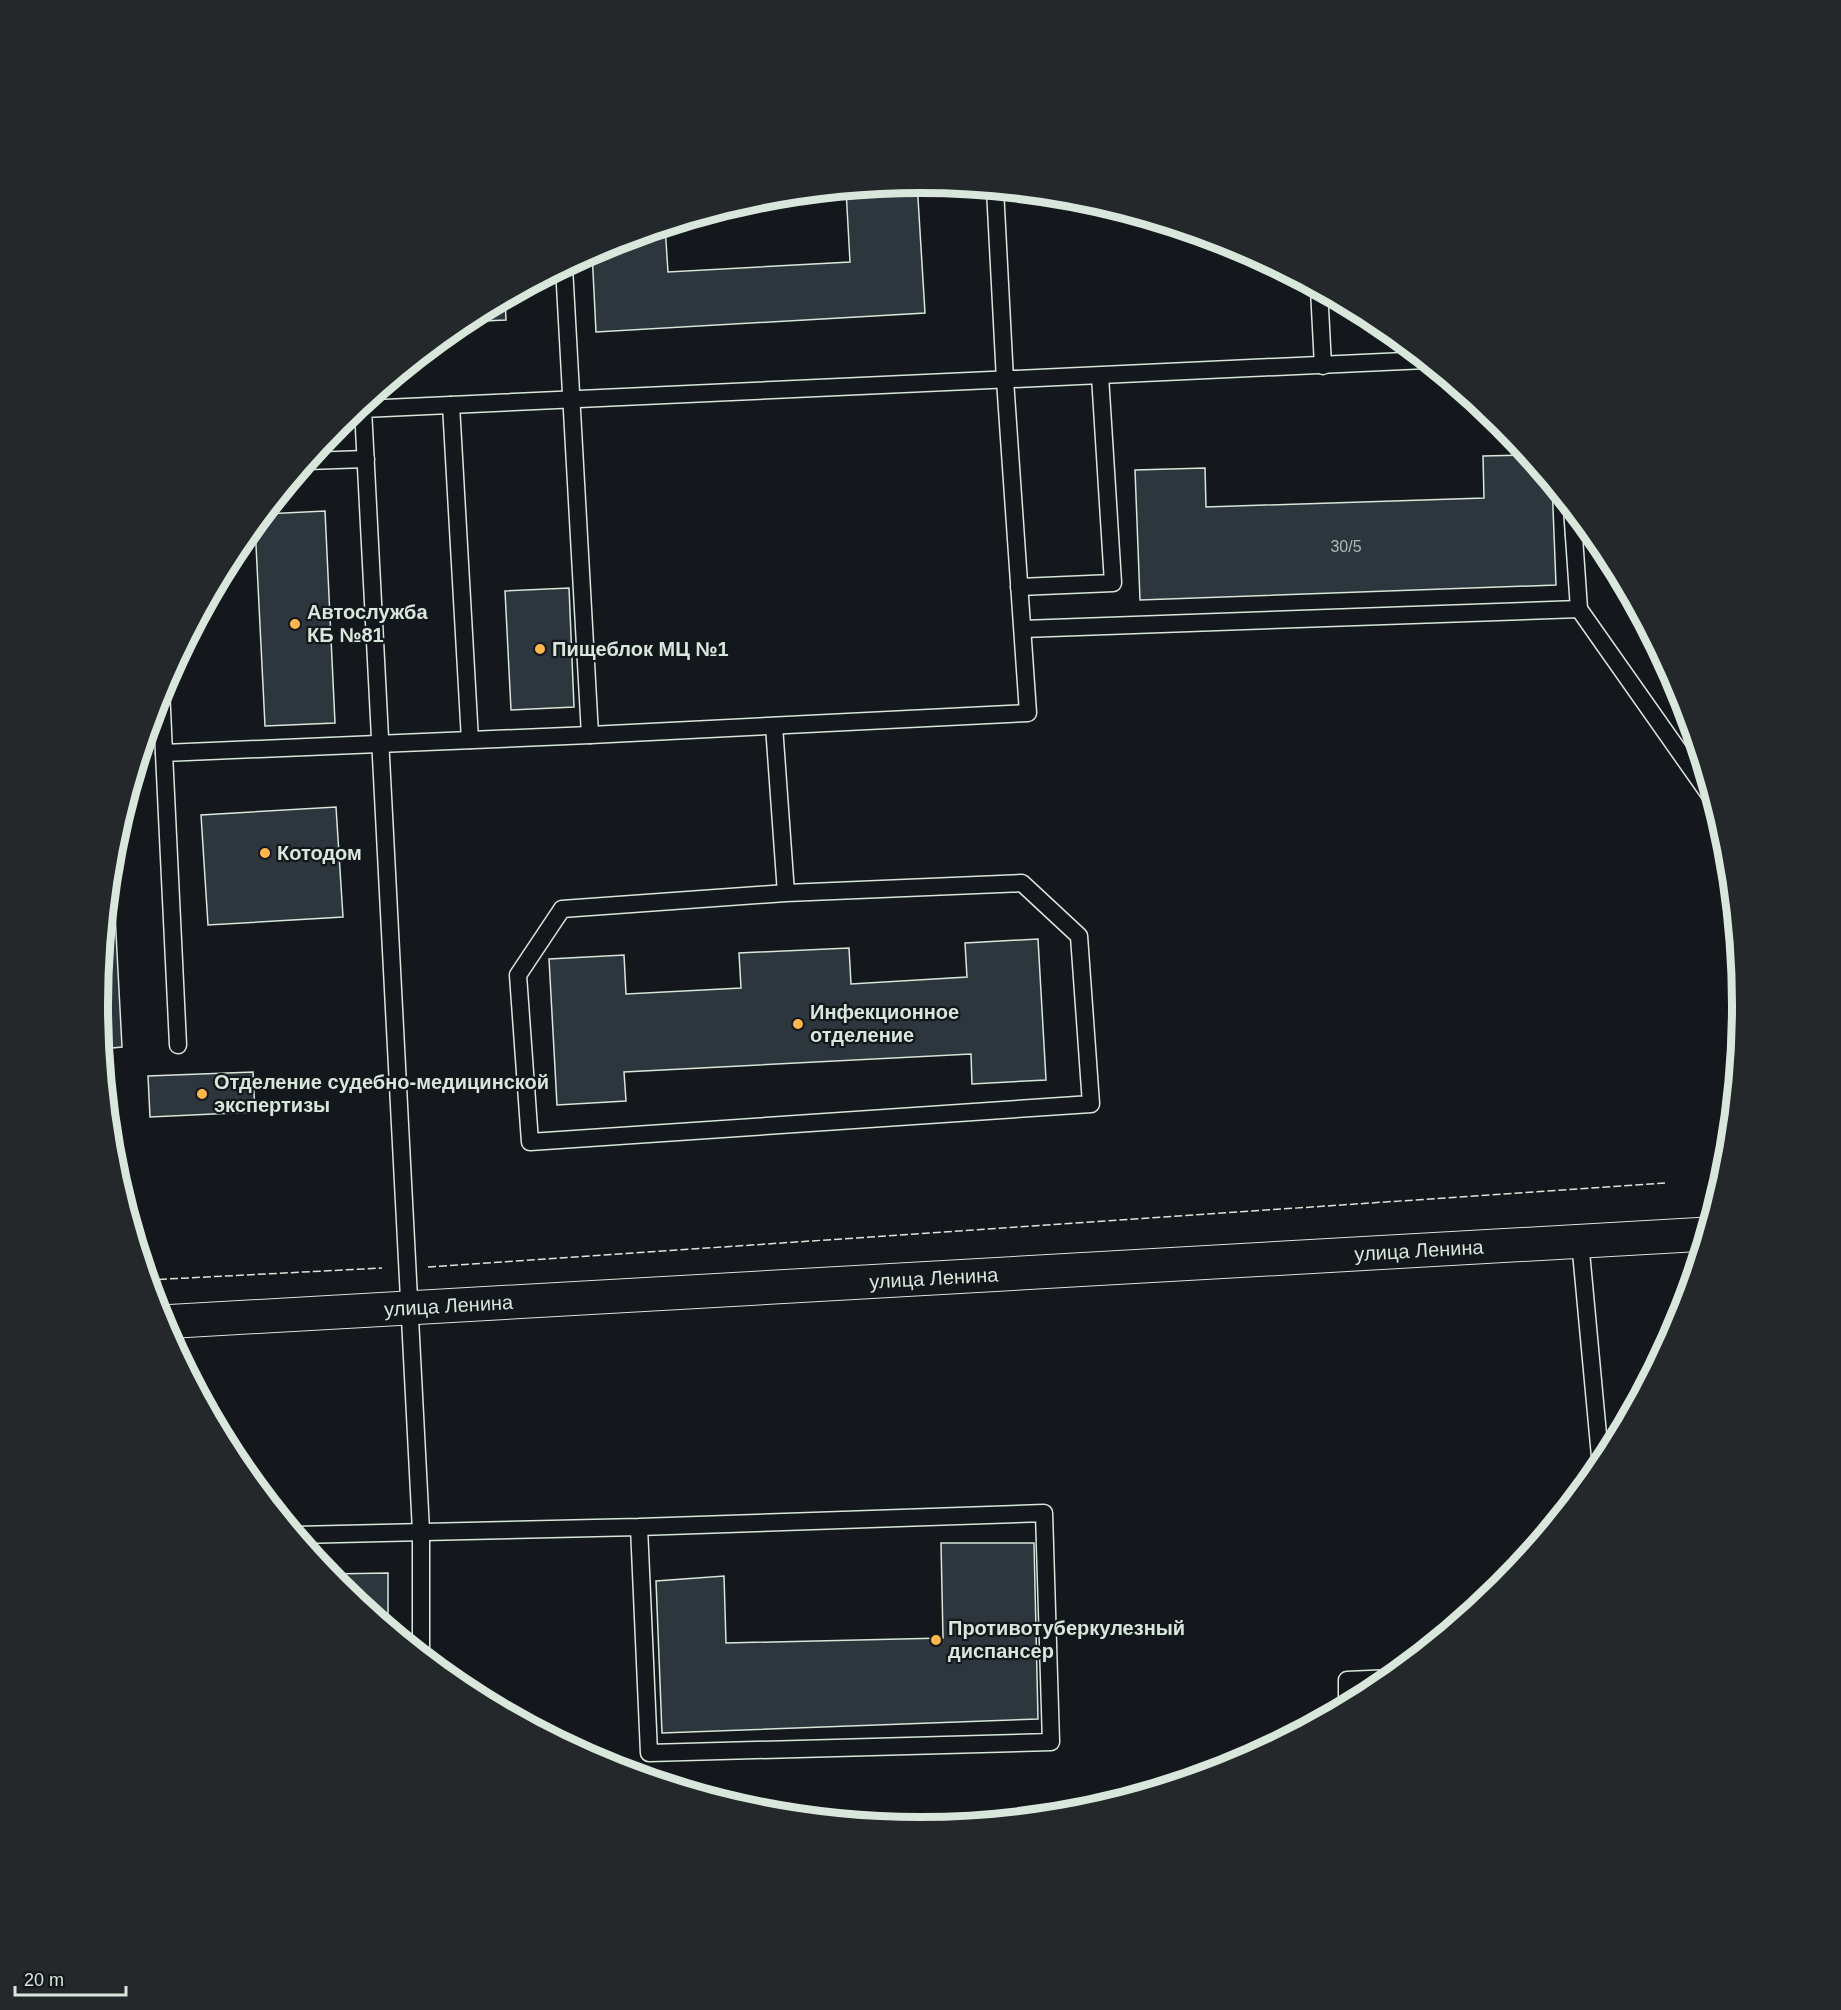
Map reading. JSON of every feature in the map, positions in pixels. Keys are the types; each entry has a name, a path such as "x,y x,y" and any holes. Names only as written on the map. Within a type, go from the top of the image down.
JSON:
{"street":[{"name":"улица Ленина","path":"172,1321 1699,1234"}],"lane":[{"path":"164,753 1028,713 1005,380 996,196"},
{"path":"564,274 590,735"},
{"path":"1319,297 1323,366"},
{"path":"372,406 571,401 1416,361"},
{"path":"1019,587 1113,583 1100,376"},
{"path":"451,405 470,740"},
{"path":"363,414 421,1531 421,1646"},
{"path":"318,461 366,459"},
{"path":"1573,521 1579,609 1702,783"},
{"path":"1574,535 1582,535"},
{"path":"1023,629 1579,609"},
{"path":"162,714 178,1045"},
{"path":"774,726 786,893"},
{"path":"1022,883 1079,936 1091,1104 530,1142 518,975 562,909 786,893 1022,883"},
{"path":"1580,1241 1599,1450"},
{"path":"305,1535 639,1527 1044,1513 1051,1742 649,1753 639,1527"},
{"path":"1347,1697 1347,1680 1375,1679"}],"building":[{"path":"918,192 925,313 596,332 592,262 666,234 668,272 850,262 846,196"},
{"path":"505,306 506,320 482,321"},
{"path":"1518,455 1552,495 1556,585 1140,600 1135,470 1205,468 1206,507 1484,498 1483,456"},
{"name":"Автослужба КБ №81","path":"325,511 335,723 265,726 256,539 274,514"},
{"name":"Пищеблок МЦ №1","path":"569,588 574,707 511,710 505,591"},
{"path":"336,807 343,917 208,925 201,815"},
{"path":"114,904 122,1047 110,1048 108,1005"},
{"name":"Инфекционное отделение","path":"1038,939 1046,1080 972,1084 971,1054 624,1072 626,1101 557,1105 549,959 624,955 626,994 741,988 739,953 849,948 851,984 967,977 965,943"},
{"name":"Отделение судебно-медицинской экспертизы","path":"253,1072 255,1112 150,1117 148,1076"},
{"name":"Противотуберкулезный диспансер","path":"941,1543 1034,1543 1038,1719 662,1733 656,1581 724,1576 726,1643 943,1638"},
{"path":"388,1573 388,1618 346,1580 340,1574"}],"fence":[{"path":"1709,1181 1713,1181"},
{"path":"428,1267 1665,1183"},
{"path":"156,1280 382,1268"}],"place":[{"name":"Автослужба КБ №81","path":"295,624"},
{"name":"Пищеблок МЦ №1","path":"540,649"},
{"name":"Котодом","path":"265,853"},
{"name":"Инфекционное отделение","path":"798,1024"},
{"name":"Отделение судебно-медицинской экспертизы","path":"202,1094"},
{"name":"Противотуберкулезный диспансер","path":"936,1640"}]}
